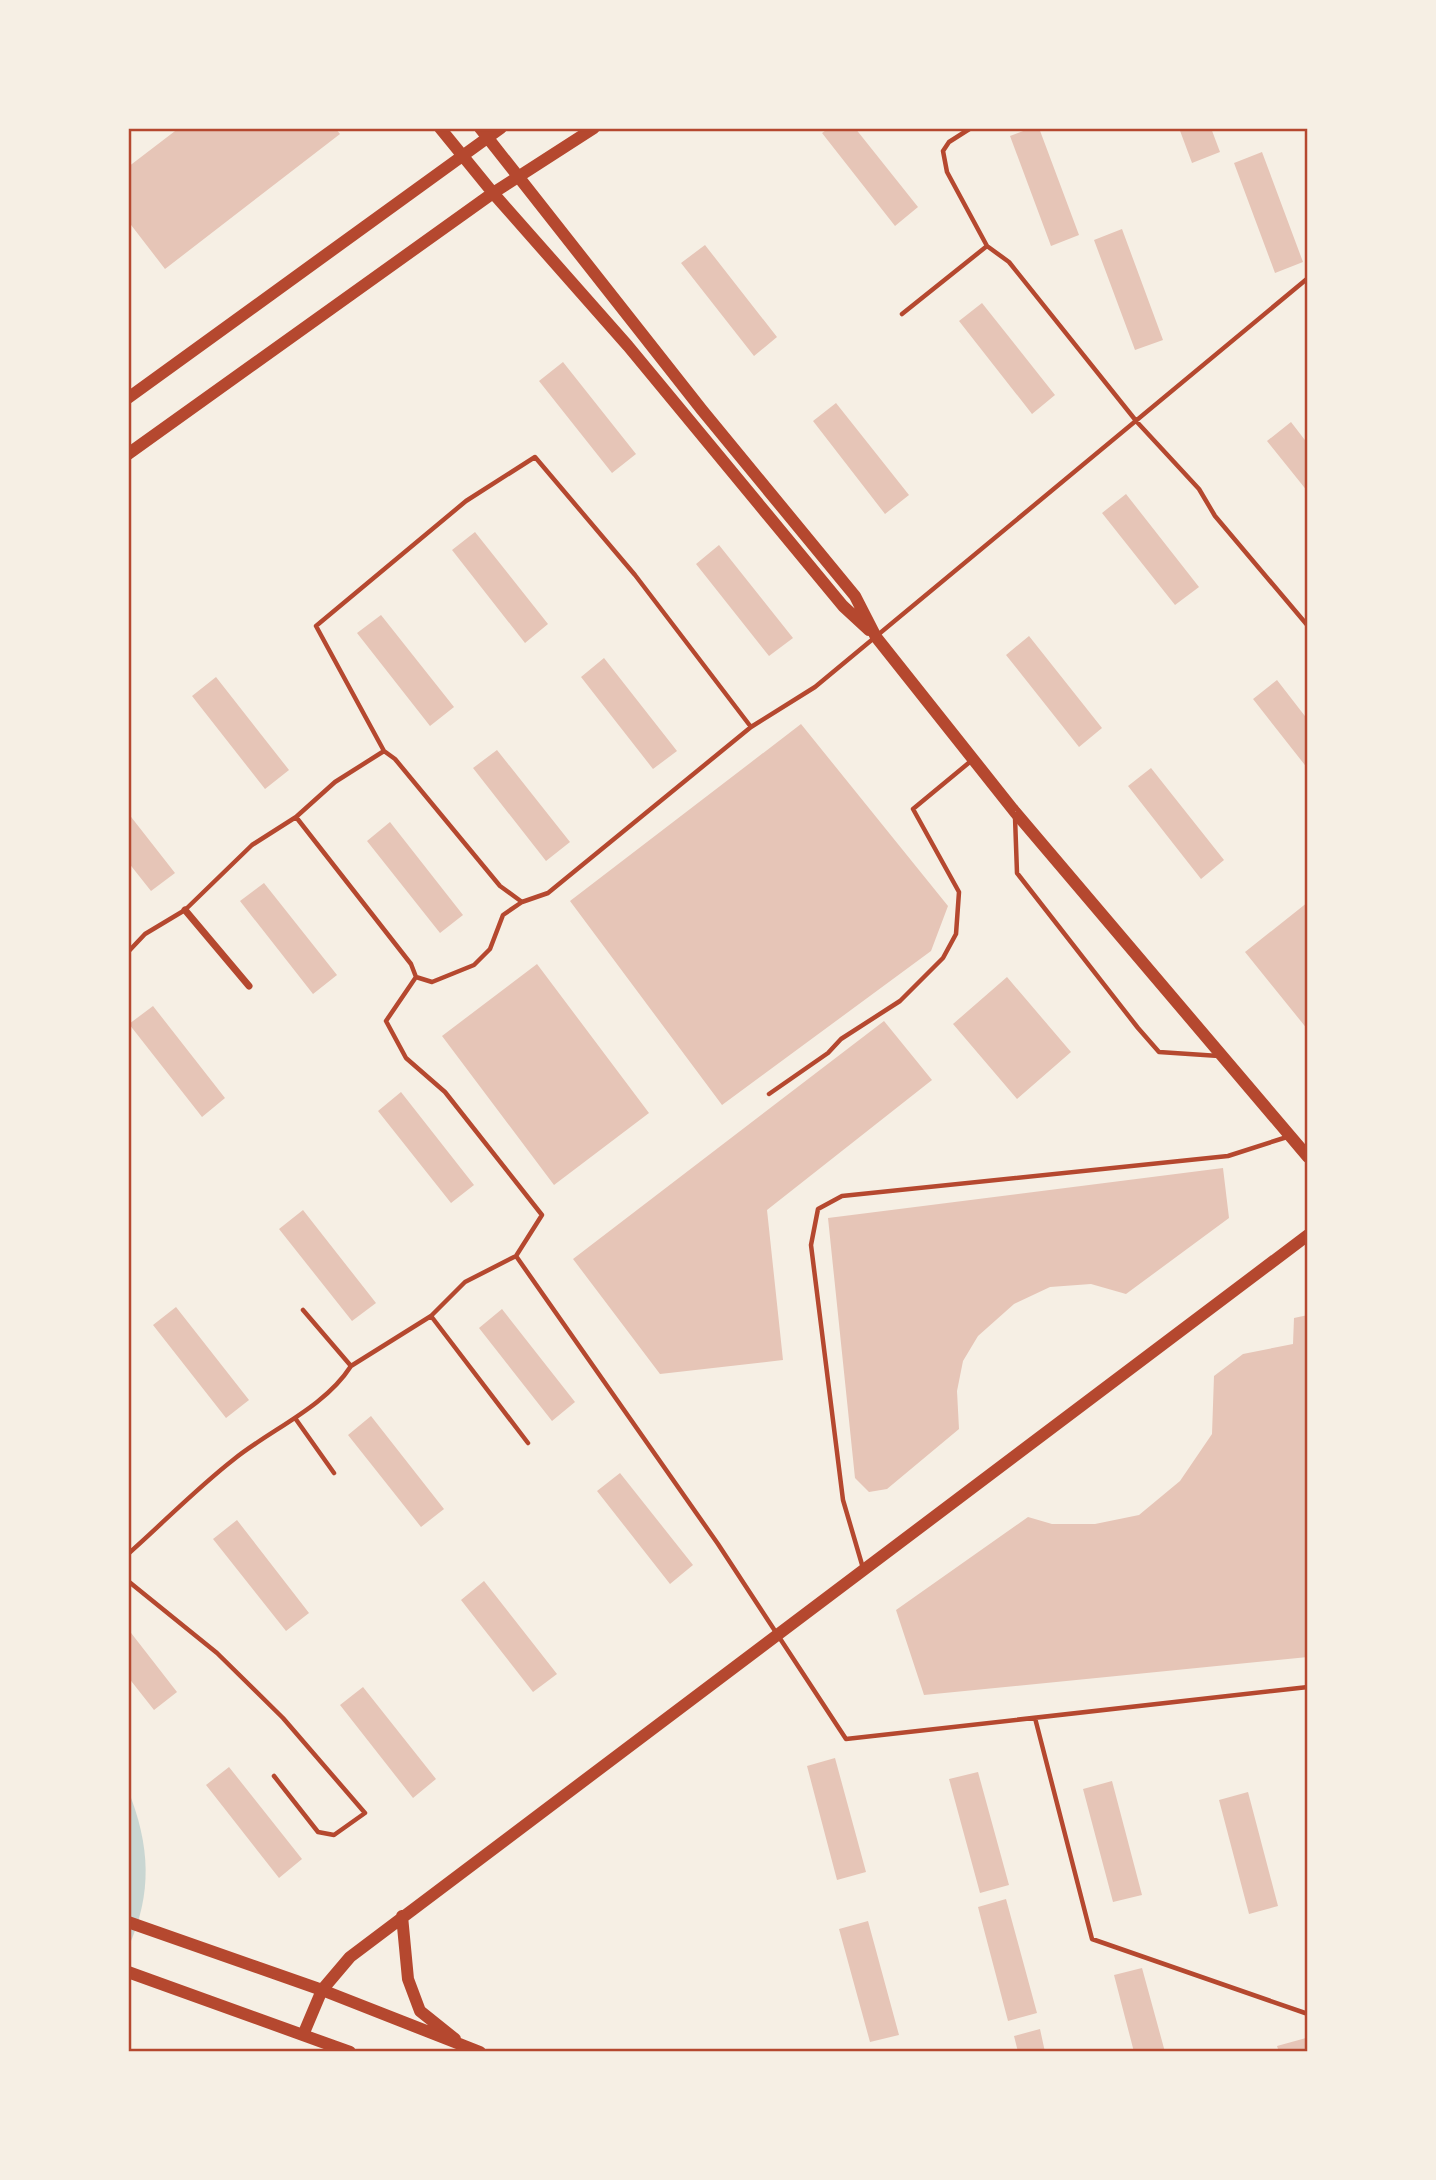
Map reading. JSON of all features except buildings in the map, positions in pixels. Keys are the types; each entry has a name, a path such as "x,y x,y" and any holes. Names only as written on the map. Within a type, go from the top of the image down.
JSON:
{"main road":[{"path":"440,128 493,193 628,346 843,606 876,637 1015,812 1308,1157"},
{"path":"128,398 462,154 484,132 501,128"},
{"path":"128,454 493,193 594,128"},
{"path":"484,132 855,596 876,637"},
{"path":"303,2035 323,1990 350,1956 1308,1235"},
{"path":"402,1916 408,1979 420,2011 466,2048"},
{"path":"128,1922 323,1990 480,2052"},
{"path":"133,1974 350,2052"}],"street":[{"path":"185,910 249,986"}],"lane":[{"path":"971,128 949,142 943,152 947,172 987,246 1009,262 1137,422 1199,489 1215,516 1308,626"},
{"path":"902,314 987,246"},
{"path":"416,977 432,982 474,965 490,949 503,915 522,902 548,893 751,727 815,687 1308,278"},
{"path":"522,902 500,886 395,759 384,751 316,626 466,500 535,457 635,575 751,727"},
{"path":"128,952 145,934 185,910 252,845 296,817 335,782 384,751"},
{"path":"769,1094 828,1053 841,1039 900,1001 943,958 956,934 959,892 913,809 973,760"},
{"path":"1015,812 1017,873 1138,1028 1159,1052 1221,1056"},
{"path":"296,817 411,964 416,977"},
{"path":"128,1554 234,1459 295,1418 343,1379 351,1366 431,1316 465,1282 516,1256 542,1215 445,1092 406,1058 386,1021 416,977"},
{"path":"863,1569 843,1500 811,1245 818,1209 842,1196 1228,1156 1291,1136"},
{"path":"516,1256 718,1544 846,1739 1308,1687"},
{"path":"303,1310 351,1366"},
{"path":"431,1316 528,1443"},
{"path":"295,1418 334,1473"},
{"path":"128,1581 217,1653 264,1699 365,1814 334,1835 318,1832 274,1776"},
{"path":"1035,1718 1092,1939 1308,2014"}],"shaded area":[{"path":"128,1790 141,1830 146,1869 142,1908 128,1948"}]}
